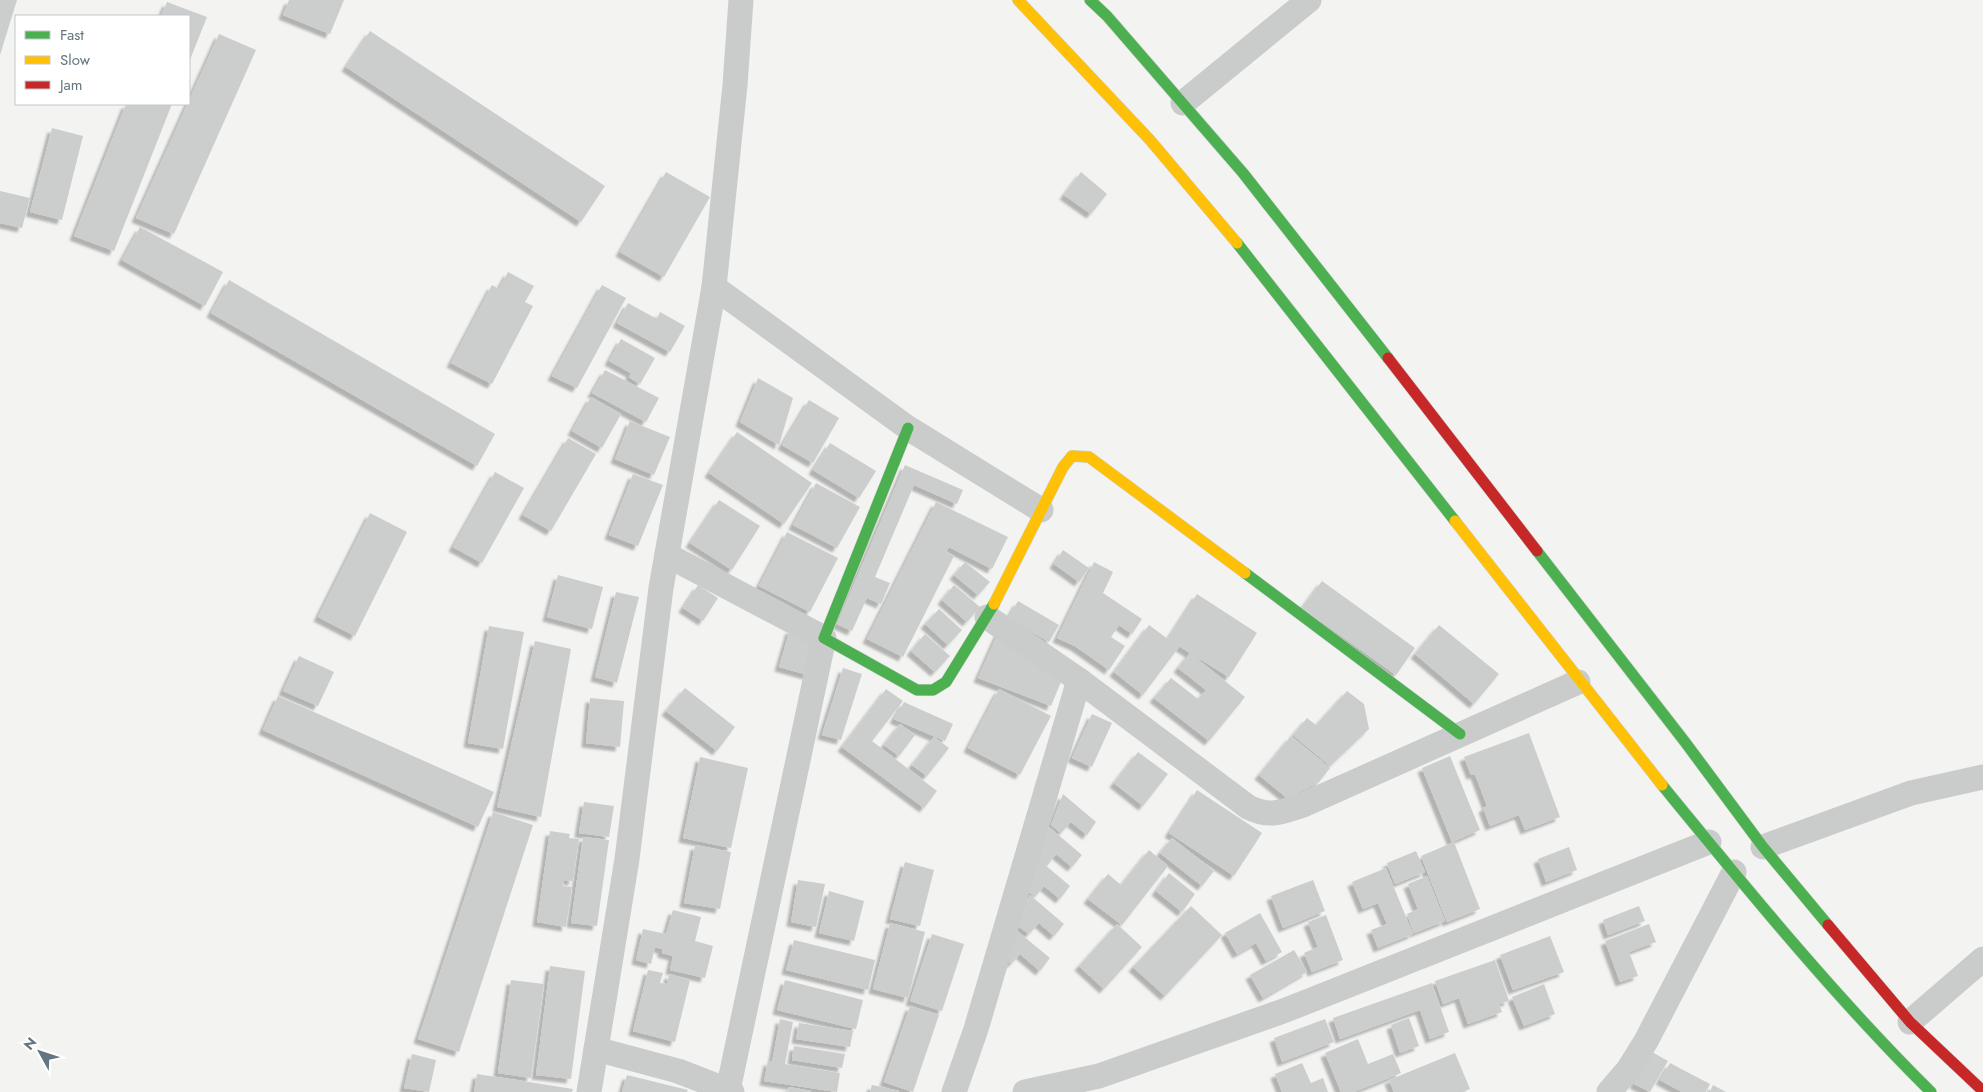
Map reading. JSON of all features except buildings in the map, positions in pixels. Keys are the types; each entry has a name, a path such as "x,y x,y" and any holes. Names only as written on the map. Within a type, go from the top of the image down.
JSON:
{"main road":[{"path":"1018,0 1100,84 1223,226 1578,682 1808,960 1887,1050 1931,1092"},
{"path":"1090,0 1107,16 1242,173 1323,274 1685,742 1762,847 1910,1022 1983,1091"},
{"path":"908,428 824,638 917,690 928,692 937,690 946,682 987,617 1062,467 1072,456 1089,457 1460,734"}],"street":[{"path":"589,1092 627,859 661,588 714,287 735,85 741,0"},
{"path":"1183,104 1309,0"},
{"path":"714,287 908,428 1041,510"},
{"path":"596,1049 678,1071 730,1091 824,638 667,555"},
{"path":"987,617 1079,680 1248,807 1261,813 1277,814 1303,804 1578,682"},
{"path":"954,1092 976,1029 1079,680"},
{"path":"1762,847 1911,792 1983,777"},
{"path":"1025,1092 1099,1076 1286,1010 1709,842"},
{"path":"1609,1092 1628,1070 1646,1041 1734,872"},
{"path":"1910,1022 1983,959"}],"traffic: fast":[{"path":"1090,0 1107,16 1243,173 1388,358"},
{"path":"1237,243 1455,521"},
{"path":"908,428 824,638 917,690 933,690 946,682 994,604"},
{"path":"1537,551 1685,742 1763,847 1828,925"},
{"path":"1245,573 1460,734"},
{"path":"1662,785 1759,903 1826,980 1895,1056 1931,1092"}],"traffic: slow":[{"path":"1018,0 1150,140 1237,243"},
{"path":"994,604 1063,467 1072,456 1089,457 1245,573"},
{"path":"1455,521 1662,785"}],"traffic: jam":[{"path":"1388,358 1537,551"},
{"path":"1828,925 1910,1022 1983,1091"}]}
